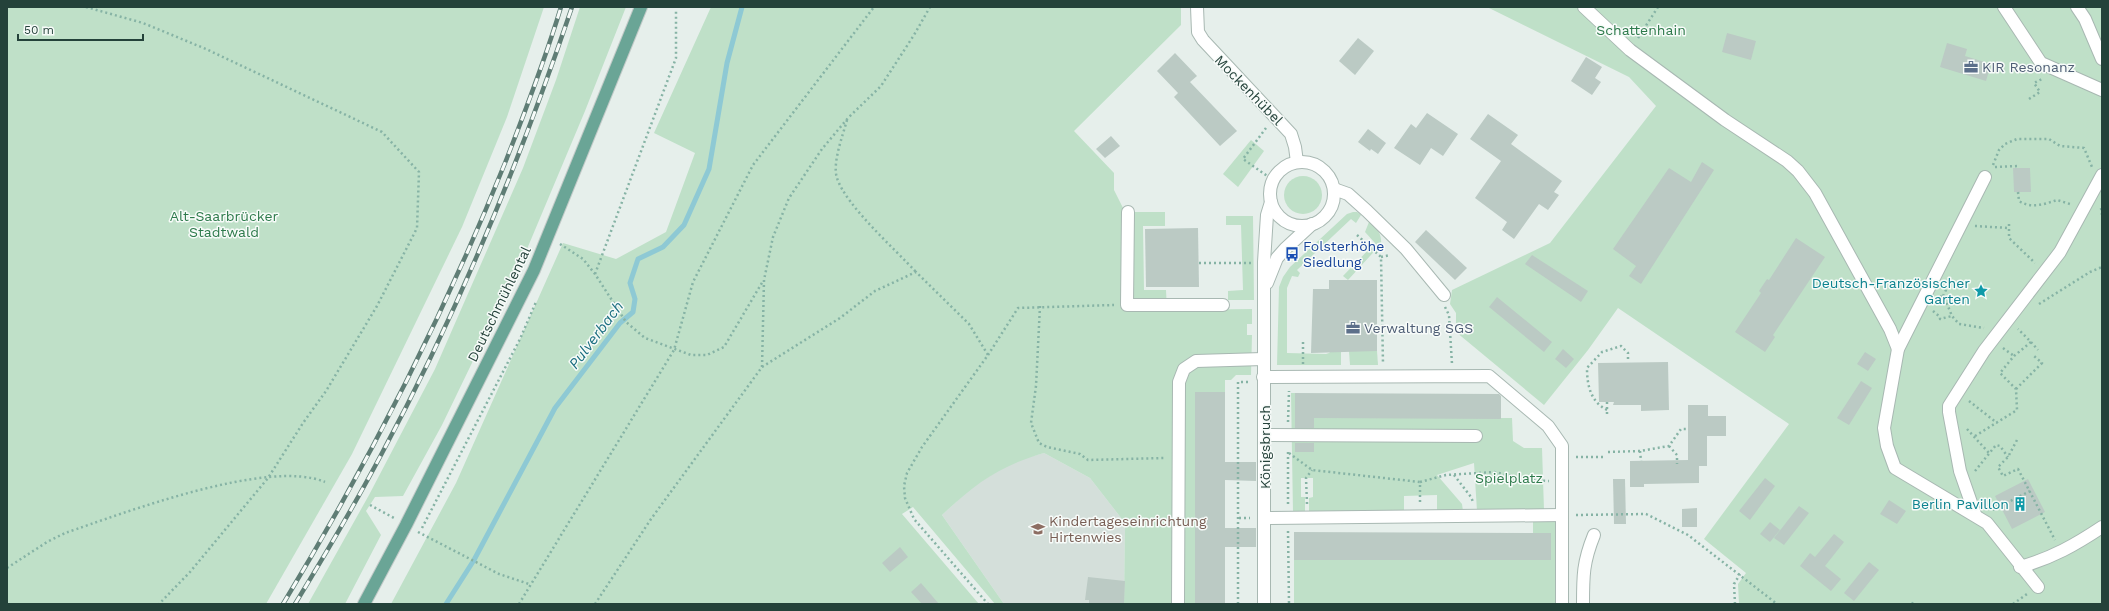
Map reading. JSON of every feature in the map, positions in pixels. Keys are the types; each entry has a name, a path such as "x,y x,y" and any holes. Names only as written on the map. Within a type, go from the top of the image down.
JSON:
{"main road":[{"name":"Deutschmühlental","path":"364,604 406,525 534,270 641,7"}],"street":[{"name":"Mockenhübel","path":"1197,7 1196,19 1198,32 1203,40 1291,134 1295,146 1297,162"},
{"path":"1584,7 1630,50 1725,120 1787,161 1808,182 1890,329 1898,349"},
{"path":"2004,7 2041,63 2102,90"},
{"path":"2077,7 2085,19 2102,59"},
{"path":"1273,180 1287,165 1297,162 1307,162 1317,165 1325,171 1331,179 1334,189 1348,194 1406,249 1444,295"},
{"path":"1978,516 1960,471 1948,412 1949,406 1956,392 1984,351 2060,252 2102,175"},
{"path":"1985,176 1898,349 1884,428 1887,446 1895,468 1978,516 1987,523 2020,567 2038,587"},
{"name":"Königsbruch","path":"1264,604 1266,435 1263,359 1264,290 1268,215 1271,202 1270,191 1273,180"},
{"name":"Königsbruch","path":"1264,290 1277,258 1284,249 1312,224 1320,220 1329,210 1334,198 1334,189"},
{"path":"1271,202 1278,215 1290,223 1297,225 1312,224"},
{"path":"1128,212 1127,305 1224,305"},
{"path":"1178,604 1179,382 1184,369 1196,361 1263,359"},
{"path":"1264,380 1289,377 1489,376 1548,426 1562,446 1562,604"},
{"path":"1266,435 1476,436"},
{"path":"1264,518 1562,515"},
{"path":"2020,567 2046,560 2102,527"},
{"path":"1583,604 1583,568 1586,553 1594,535"}],"path":[{"path":"86,7 143,23 206,49 382,132 419,172 417,228 377,306 326,391 303,423 268,478 190,572 160,604"},
{"path":"519,604 674,350 693,282 753,165 874,7"},
{"path":"762,367 764,280 773,237 790,198 822,149 848,118 881,86 930,7"},
{"path":"1630,50 1658,7"},
{"path":"595,274 676,58 676,10"},
{"path":"2029,99 2040,92 2034,83 2038,81"},
{"path":"1273,180 1243,159 1275,117"},
{"path":"848,118 838,155 836,177 849,201 916,272 969,324 988,355"},
{"path":"2018,168 2018,166 1992,167 1999,150 2005,144 2017,139 2049,139 2060,146 2084,148 2090,164"},
{"path":"2018,192 2019,201 2022,204 2042,206 2060,201"},
{"path":"2009,224 2009,238 2037,264"},
{"path":"1961,225 2009,228"},
{"path":"1357,235 1381,257 1383,376"},
{"path":"557,251 560,244 583,259 595,274 621,316 645,338 691,356 707,356 724,347 764,280"},
{"path":"1381,257 1390,255"},
{"path":"1199,263 1253,262"},
{"path":"2038,304 2090,272 2102,267"},
{"path":"595,604 651,518 762,367 840,318 875,291 916,272"},
{"path":"1943,296 1947,288"},
{"path":"530,584 499,574 420,533 520,339 538,295"},
{"path":"1444,295 1444,304 1449,315 1452,376"},
{"path":"1946,299 1952,316 1959,324 1984,328"},
{"path":"988,604 914,518 905,498 904,486 907,473 922,447 988,355 1018,308 1040,306 1127,305"},
{"path":"1040,306 1036,386 1031,423 1039,443 1047,447 1080,454 1088,460 1178,458"},
{"path":"1932,309 1940,317 1940,319 1952,316"},
{"path":"1303,340 1303,365"},
{"path":"2031,342 2038,350"},
{"path":"1975,436 2017,410 2016,390 2000,373 2014,356 2028,345"},
{"path":"1607,410 1597,405 1591,393 1587,368 1602,352 1621,346 1628,353 1628,362"},
{"path":"2016,390 2042,363 2034,356"},
{"path":"1289,377 1289,604"},
{"path":"1238,604 1238,382 1264,380"},
{"path":"1956,392 1997,423"},
{"path":"1607,402 1607,417"},
{"path":"1948,412 1975,436 1989,453"},
{"path":"1608,452 1640,451 1669,446 1681,429 1688,429"},
{"path":"2017,440 2008,457 1998,467 2003,476 2018,469 2061,552"},
{"path":"1964,484 1998,444 2008,457"},
{"path":"1669,446 1677,455 1677,464"},
{"path":"1640,451 1641,461"},
{"path":"1288,452 1312,470 1420,482 1446,475 1494,472 1532,480 1562,482"},
{"path":"1562,457 1605,456"},
{"path":"1307,518 1306,478 1312,470"},
{"path":"1454,475 1471,497 1476,516"},
{"path":"7,568 47,542 72,531 184,494 236,482 268,478 313,477 325,482"},
{"path":"1420,482 1420,517"},
{"path":"1978,516 2030,491"},
{"path":"370,505 406,525"},
{"path":"1562,515 1646,514 1688,535 1777,604"},
{"path":"1735,604 1734,584 1740,574"}],"shaded area":[{"name":"Kindertageseinrichtung Hirtenwies","path":"1044,453 1090,478 1125,523 1124,604 1004,604 942,515 971,488 999,470 1018,460"}],"green space":[{"name":"Alt-Saarbrücker Stadtwald","path":"7,7 544,7 507,117 462,227 352,454 266,604 7,604"},
{"path":"580,7 626,7 585,111 527,249 442,425 403,496 375,497 366,511 381,535 345,604 308,604 369,495 435,369 523,168 556,80"},
{"path":"711,7 1181,7 1181,25 1074,131 1114,173 1114,190 1125,212 1165,212 1165,226 1143,226 1144,290 1166,290 1167,310 1252,309 1252,324 1247,324 1247,335 1252,335 1251,375 1236,375 1231,380 1225,380 1225,392 1195,392 1195,604 1124,604 1125,523 1090,478 1044,453 1014,464 988,477 942,515 1004,604 995,604 913,507 902,514 979,604 391,604 456,483 563,243 616,259 666,232 695,153 654,133"},
{"name":"Deutsch-Französischer Garten","path":"1487,7 2102,7 2102,604 1739,604 1738,584 1746,573 1704,539 1789,424 1618,308 1588,350 1544,405 1456,332 1456,313 1450,304 1452,290 1550,243 1656,106 1629,77"},
{"path":"1251,140 1264,151 1238,187 1223,174"},
{"path":"1299,176 1307,176 1314,179 1319,184 1322,195 1319,206 1314,211 1307,214 1299,214 1292,211 1287,206 1284,199 1284,191 1287,184 1292,179"},
{"path":"1357,212 1361,215 1356,223 1351,219 1297,270 1300,273 1298,277 1292,276 1287,288 1287,353 1326,354 1341,351 1341,365 1277,365 1279,287 1283,277 1290,267 1347,214"},
{"path":"1226,216 1253,216 1254,300 1228,300 1228,291 1243,290 1241,225 1226,225"},
{"path":"1369,222 1381,237 1381,244 1348,280 1343,276 1375,243 1365,232"},
{"path":"1349,351 1377,351 1378,365 1350,365"},
{"name":"Spielplatz","path":"1291,393 1295,393 1295,418 1512,418 1513,441 1524,448 1542,448 1544,510 1477,511 1474,463 1437,475 1462,504 1463,511 1437,511 1437,495 1404,496 1404,511 1309,512 1309,498 1313,497 1313,478 1301,478 1301,497 1305,497 1305,512 1293,512"},
{"path":"1557,519 1558,604 1294,604 1294,560 1551,560 1551,533 1533,533 1533,520"}],"building":[{"path":"1727,33 1756,41 1751,60 1722,52"},
{"path":"1358,38 1374,51 1355,75 1339,61"},
{"path":"1947,43 1967,49 1965,56 1991,64 1986,81 1940,67"},
{"path":"1175,53 1197,76 1190,82 1237,131 1220,146 1174,97 1178,93 1157,71"},
{"path":"1586,57 1602,67 1595,78 1601,82 1592,95 1571,81"},
{"path":"1427,113 1458,134 1443,156 1431,148 1420,165 1394,148 1411,124 1416,128"},
{"path":"1488,114 1518,135 1511,144 1562,181 1554,192 1559,195 1548,210 1539,204 1514,239 1502,230 1507,222 1475,198 1501,161 1470,139"},
{"path":"1368,129 1386,143 1378,154 1371,149 1370,151 1358,142"},
{"path":"1111,136 1120,146 1105,158 1096,149"},
{"path":"1702,162 1714,170 1641,284 1629,276 1636,266 1613,249 1669,168 1691,182"},
{"path":"2013,168 2030,168 2031,192 2014,192"},
{"path":"1198,228 1199,287 1146,287 1145,229"},
{"path":"1426,230 1467,268 1455,280 1415,242"},
{"path":"1796,238 1825,257 1773,335 1775,337 1765,352 1735,332 1761,293 1759,291 1767,279 1769,280"},
{"path":"1532,255 1588,291 1581,302 1525,264"},
{"name":"Verwaltung SGS","path":"1329,280 1377,280 1377,351 1311,353 1313,289 1329,289"},
{"path":"1497,297 1552,342 1544,352 1489,307"},
{"path":"1563,349 1574,359 1566,368 1555,359"},
{"path":"1865,352 1876,359 1868,371 1857,364"},
{"path":"1668,362 1669,410 1641,411 1641,405 1613,405 1614,402 1599,402 1598,363"},
{"path":"1861,381 1872,388 1849,425 1837,418"},
{"path":"1195,392 1225,392 1225,462 1256,462 1256,481 1225,480 1225,528 1256,528 1256,547 1225,547 1225,604 1195,604"},
{"path":"1295,393 1499,394 1501,396 1501,419 1314,418 1314,428 1295,428"},
{"path":"1688,405 1708,405 1708,416 1726,416 1726,436 1707,436 1707,466 1699,466 1699,483 1644,484 1644,487 1630,487 1630,461 1688,460"},
{"path":"1295,443 1314,443 1314,452 1295,452"},
{"path":"1765,478 1775,486 1750,520 1739,511"},
{"path":"1613,479 1625,479 1626,524 1614,524"},
{"name":"Berlin Pavillon","path":"2028,479 2045,512 2012,529 1995,496"},
{"path":"1889,500 1906,511 1897,524 1880,514"},
{"path":"1799,506 1809,513 1784,545 1774,538"},
{"path":"1697,508 1697,527 1682,527 1682,509"},
{"path":"1770,522 1780,530 1770,542 1760,534"},
{"path":"1294,532 1551,533 1551,560 1294,560"},
{"path":"1834,534 1844,542 1825,566 1841,579 1831,591 1800,566 1810,553 1815,557"},
{"path":"900,547 908,557 890,572 882,563"},
{"path":"1869,562 1879,570 1854,601 1844,593"},
{"path":"1088,577 1125,581 1124,604 1089,604 1089,600 1085,600"},
{"path":"921,583 939,604 922,604 911,592"}],"waterway":[{"name":"Pulverbach","path":"446,604 474,560 555,408 620,323 633,312 635,299 630,283 638,259 663,247 684,225 709,169 727,63 742,7"}],"railway":[{"path":"283,604 315,551 375,443 430,333 505,163 542,66 561,7"},
{"path":"295,604 371,474 409,401 462,291 509,179 572,7"}],"place":[{"name":"KIR Resonanz","path":"1971,67"},
{"name":"Folsterhöhe Siedlung","path":"1292,254"},
{"name":"Deutsch-Französischer Garten","path":"1981,291"},
{"name":"Verwaltung SGS","path":"1353,328"},
{"name":"Berlin Pavillon","path":"2020,504"},
{"name":"Kindertageseinrichtung Hirtenwies","path":"1038,529"}],"park label":[{"name":"Schattenhain","path":"1641,30"}]}
